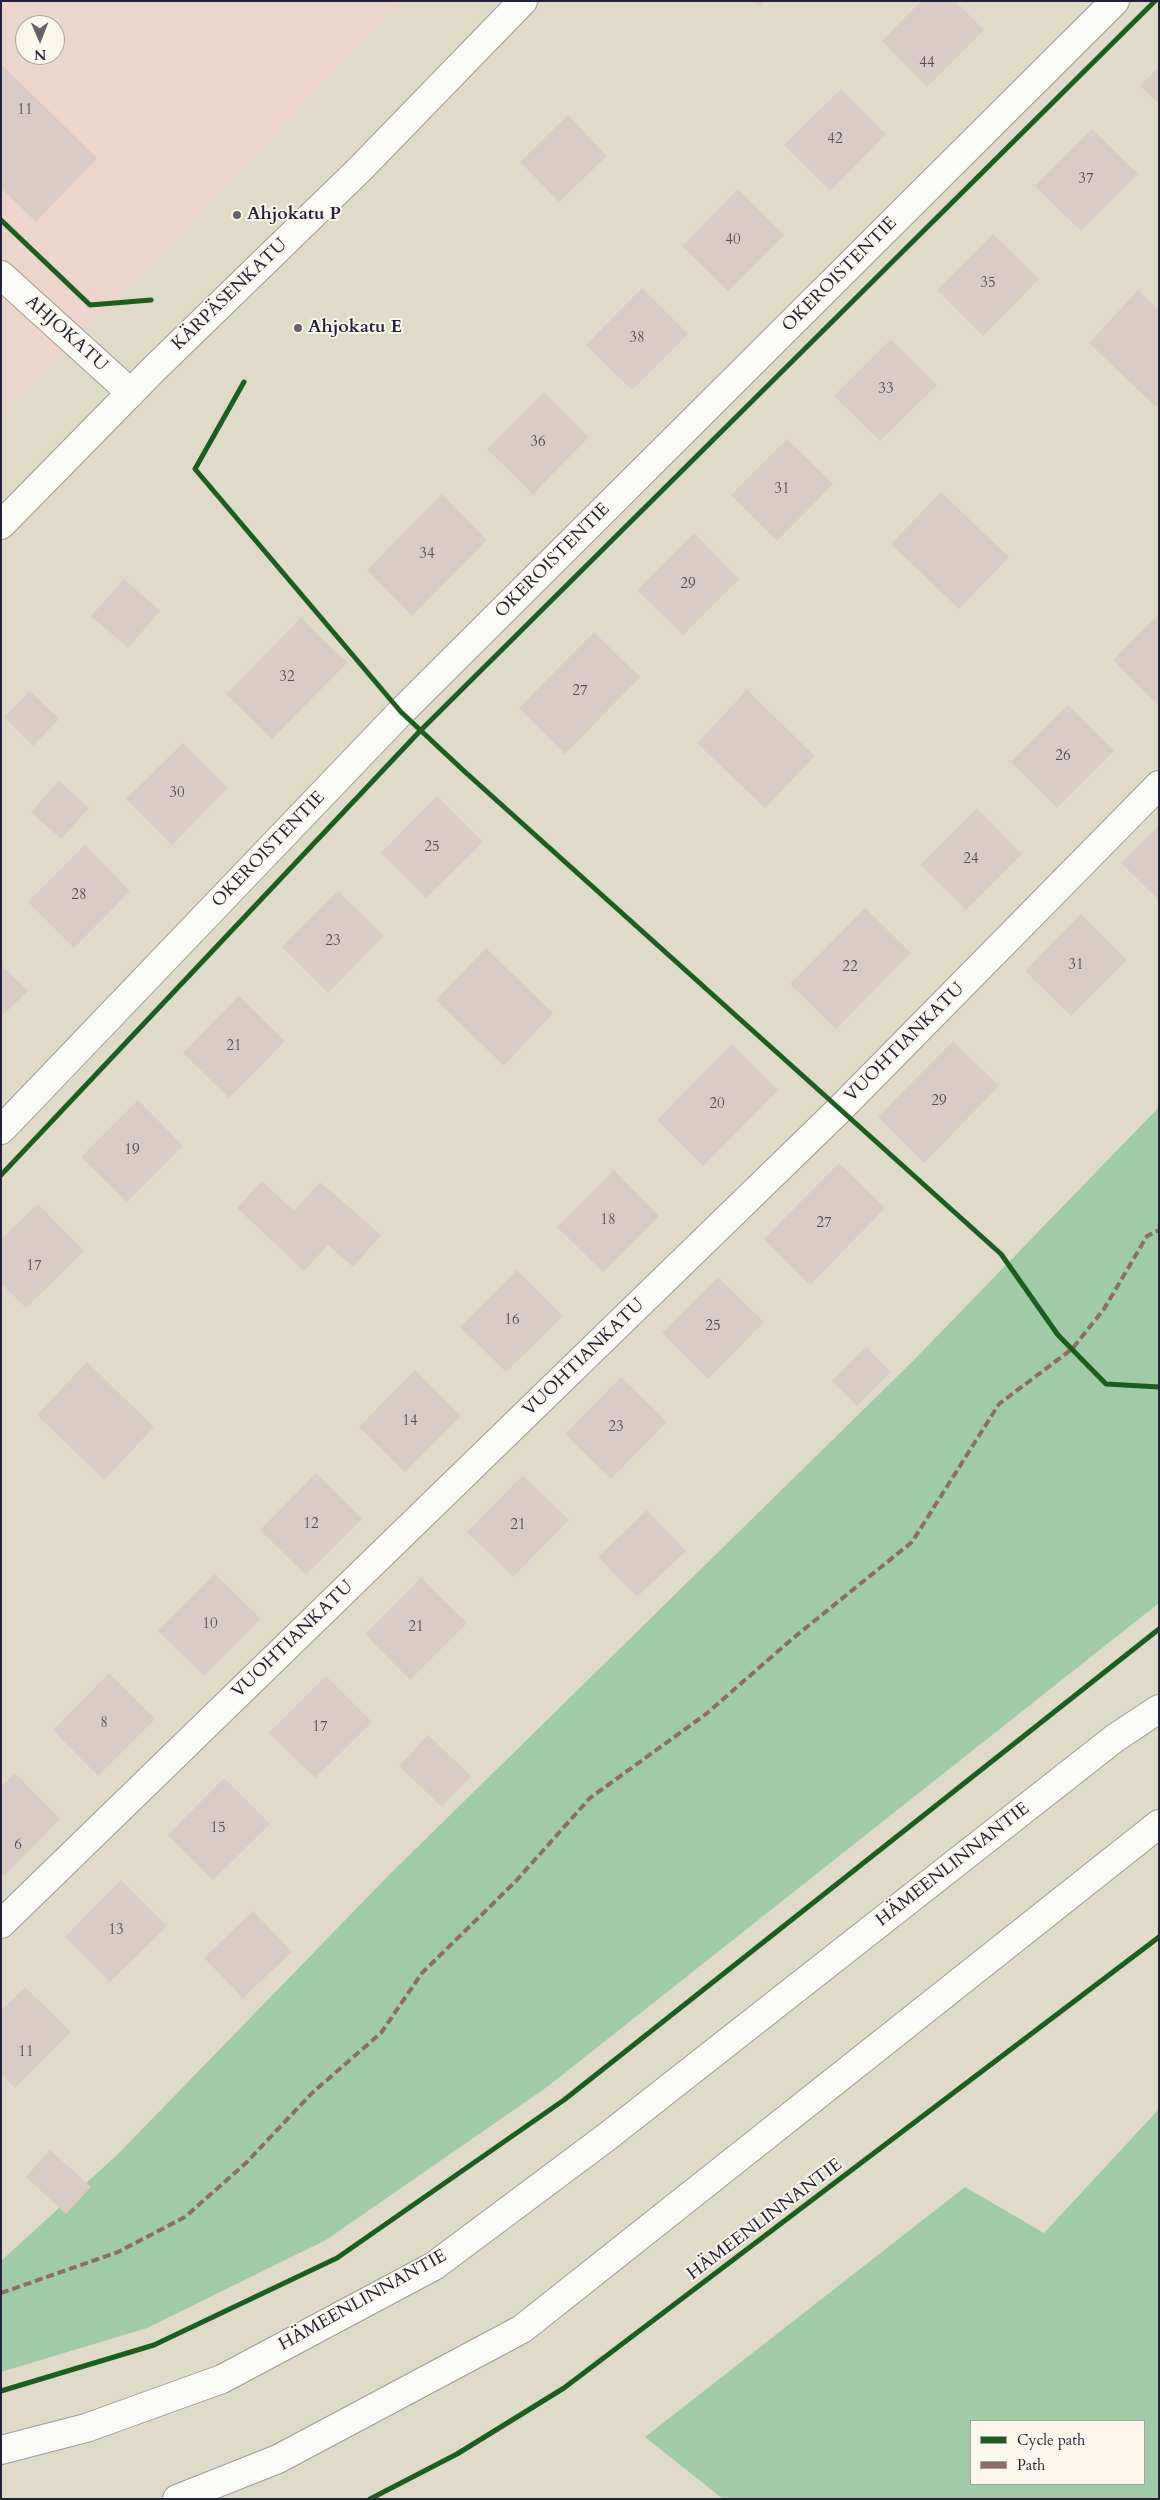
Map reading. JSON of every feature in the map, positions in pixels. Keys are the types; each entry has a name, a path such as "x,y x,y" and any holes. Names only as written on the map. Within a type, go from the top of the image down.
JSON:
{"street":[{"name":"KÄRPÄSENKATU","path":"1,525 131,393 360,169 523,1"},
{"name":"OKEROISTENTIE","path":"1,1130 401,712 1115,1"},
{"name":"AHJOKATU","path":"1,275 131,393"},
{"name":"VUOHTIANKATU","path":"1,1924 839,1110 1159,785"},
{"name":"HÄMEENLINNANTIE","path":"1,2450 86,2428 222,2379 434,2266 608,2136 1115,1738 1159,1709"},
{"path":"177,2499 278,2459 522,2329 1159,1824"}],"shaded area":[{"path":"1,1 401,1 160,255 1,415"}],"green space":[{"path":"1159,1107 1159,1603 547,2087 326,2240 147,2328 1,2372 1,2261 118,2154 389,1875 913,1361"},
{"path":"1159,2109 1159,2499 723,2499 645,2437 965,2187 1044,2233"}],"building":[{"path":"754,1 766,1 759,7"},
{"path":"921,1 955,1 984,30 927,87 882,41"},
{"path":"1,64 97,158 36,222 1,188"},
{"path":"1159,67 1159,104 1140,86"},
{"path":"841,89 886,134 830,191 784,145"},
{"path":"568,115 607,156 559,202 520,162"},
{"path":"1092,129 1138,174 1081,231 1035,186"},
{"path":"738,189 784,235 728,291 682,246"},
{"path":"993,234 1039,279 983,336 937,290"},
{"path":"642,288 688,334 632,390 586,345"},
{"path":"1138,290 1159,310 1159,405 1156,407 1089,343"},
{"path":"891,339 937,385 880,441 834,396"},
{"path":"544,392 589,437 533,494 487,449"},
{"path":"787,439 833,484 777,541 731,495"},
{"path":"941,492 1009,557 959,609 891,544"},
{"path":"442,494 487,540 412,616 367,570"},
{"path":"694,533 739,579 683,635 637,590"},
{"path":"124,579 160,611 128,648 91,616"},
{"path":"1159,614 1159,706 1113,660"},
{"path":"301,618 347,663 272,739 226,694"},
{"path":"594,632 640,677 565,754 519,708"},
{"path":"747,690 815,756 765,808 697,743"},
{"path":"30,691 59,719 33,746 4,717"},
{"path":"1068,705 1114,751 1057,808 1011,762"},
{"path":"183,743 228,788 172,845 126,799"},
{"path":"59,781 89,808 61,839 31,812"},
{"path":"437,796 483,842 426,898 381,853"},
{"path":"977,808 1022,854 966,910 920,865"},
{"path":"1159,825 1159,900 1121,863"},
{"path":"85,845 130,891 74,948 28,902"},
{"path":"338,891 384,936 328,993 282,947"},
{"path":"865,908 911,953 836,1029 790,984"},
{"path":"1081,914 1127,960 1071,1016 1025,971"},
{"path":"486,948 553,1013 504,1066 436,1000"},
{"path":"1,965 28,991 1,1017"},
{"path":"239,996 285,1041 229,1098 183,1053"},
{"path":"953,1041 999,1086 924,1163 878,1117"},
{"path":"732,1044 778,1090 703,1166 657,1120"},
{"path":"138,1100 183,1146 127,1202 81,1157"},
{"path":"839,1163 885,1208 810,1285 764,1239"},
{"path":"614,1170 659,1216 603,1272 557,1227"},
{"path":"262,1181 294,1211 320,1182 381,1235 353,1267 328,1245 304,1271 237,1208"},
{"path":"38,1204 84,1251 26,1308 1,1283 1,1239"},
{"path":"517,1270 563,1316 506,1372 460,1327"},
{"path":"718,1277 764,1322 708,1379 662,1333"},
{"path":"866,1347 891,1372 857,1406 832,1381"},
{"path":"87,1362 154,1427 104,1480 37,1415"},
{"path":"415,1370 461,1416 405,1472 359,1427"},
{"path":"621,1377 667,1422 611,1479 565,1434"},
{"path":"316,1473 362,1519 306,1575 260,1530"},
{"path":"523,1475 569,1520 513,1577 467,1532"},
{"path":"647,1510 686,1551 637,1597 598,1557"},
{"path":"215,1574 261,1619 204,1676 158,1631"},
{"path":"421,1578 467,1623 410,1680 365,1634"},
{"path":"109,1673 155,1719 98,1776 53,1730"},
{"path":"326,1676 372,1722 315,1778 269,1733"},
{"path":"428,1735 471,1776 442,1807 399,1766"},
{"path":"15,1773 60,1819 4,1876 1,1873 1,1787"},
{"path":"224,1778 270,1824 213,1880 168,1835"},
{"path":"121,1880 167,1926 110,1982 65,1937"},
{"path":"253,1911 292,1952 243,1998 204,1958"},
{"path":"25,1987 71,2032 15,2088 1,2074 1,2011"},
{"path":"50,2150 91,2187 66,2214 26,2177"}],"marked path":[{"path":"1,2293 118,2252 185,2217 246,2163 312,2093 381,2033 422,1973 515,1882 590,1798 706,1714 792,1639 912,1542 999,1404 1072,1349 1104,1309 1147,1236 1159,1230"}],"cycle path":[{"path":"1,1175 420,731 1155,1"},
{"path":"1,220 90,305 151,300"},
{"path":"244,382 195,469 401,712 464,771 1001,1254 1058,1335 1106,1384 1159,1387"},
{"path":"1,2391 154,2345 337,2258 564,2100 1159,1629"},
{"path":"370,2499 457,2454 564,2388 1159,1937"}],"place":[{"name":"Ahjokatu P","path":"237,215"},
{"name":"Ahjokatu E","path":"298,328"}]}
